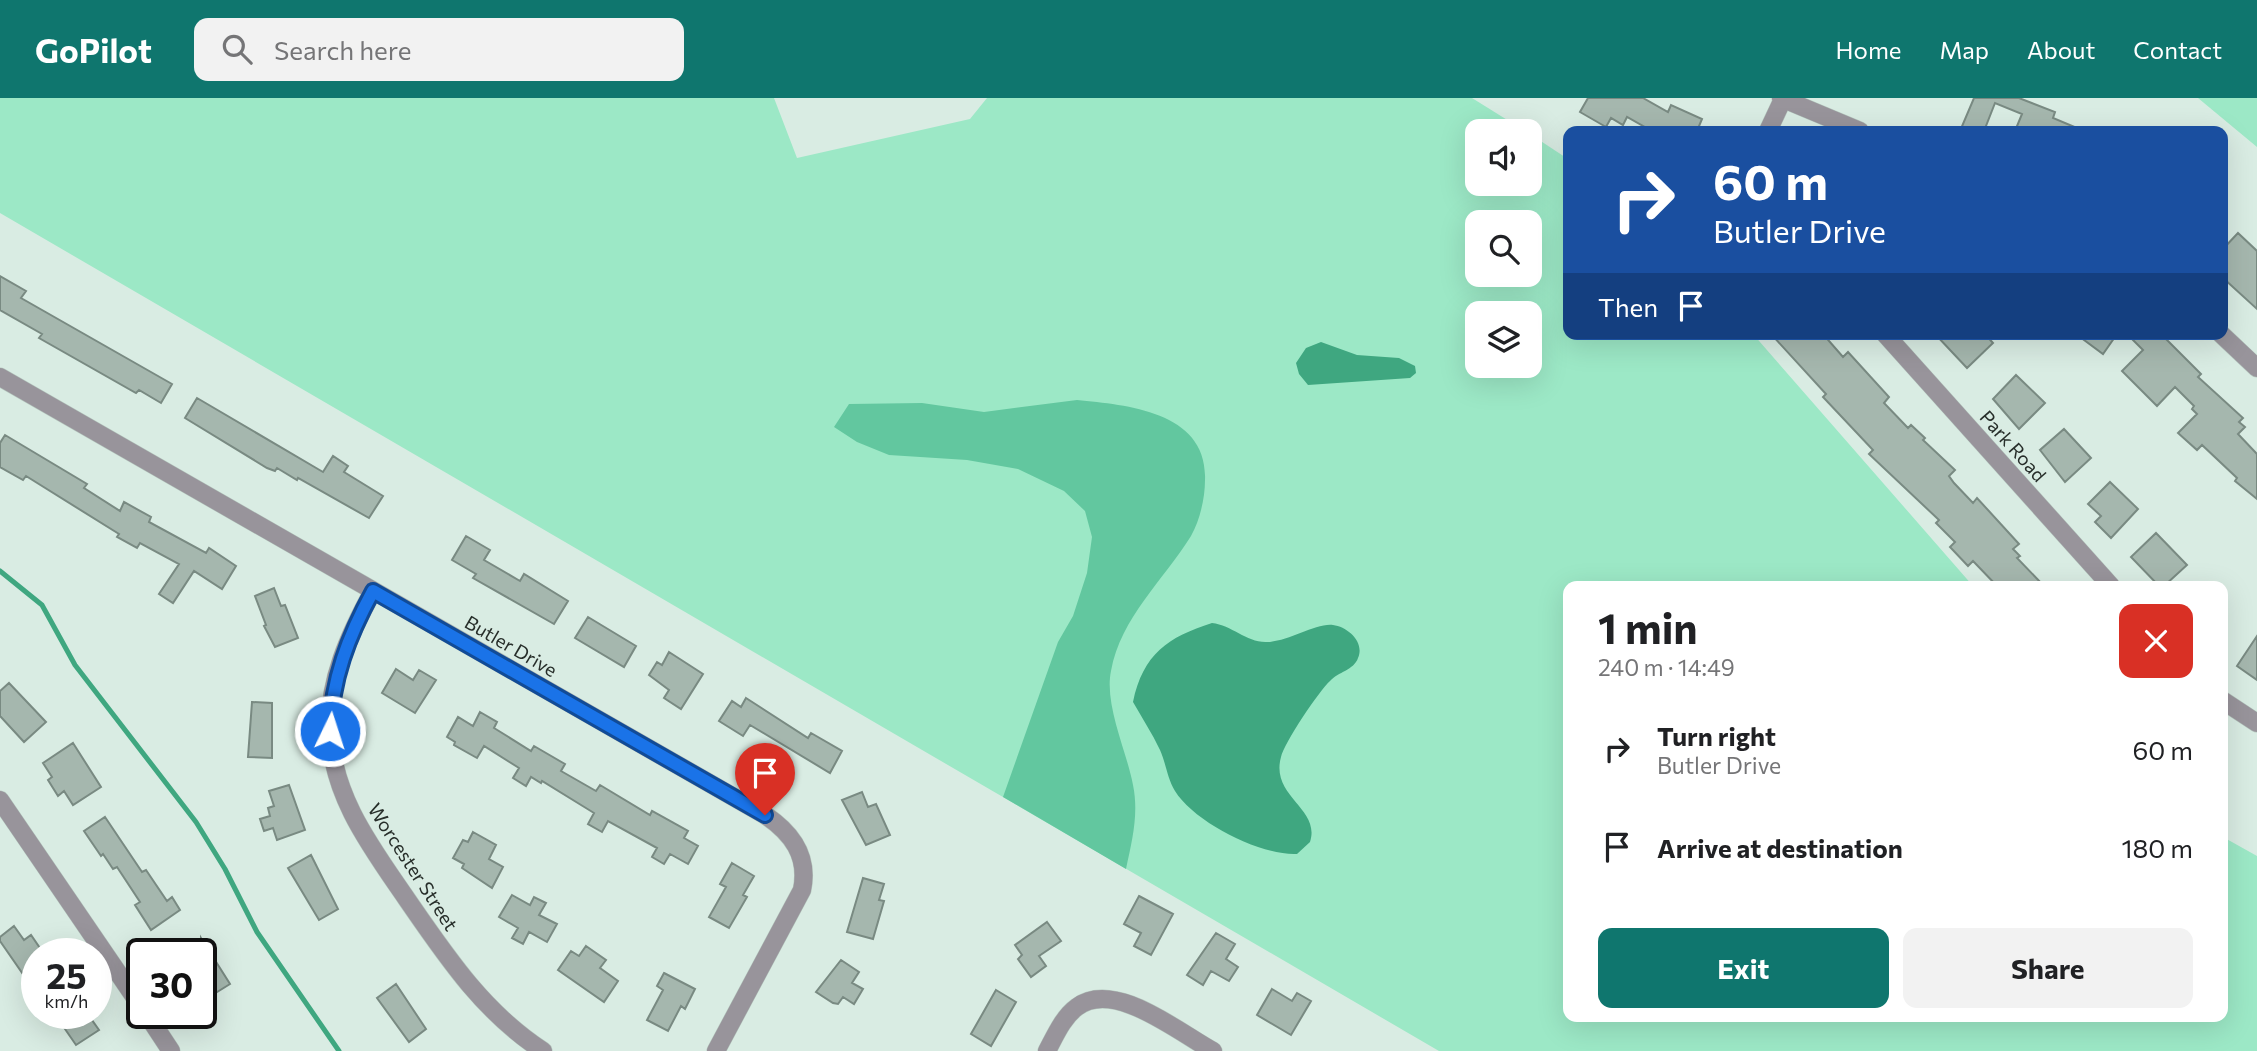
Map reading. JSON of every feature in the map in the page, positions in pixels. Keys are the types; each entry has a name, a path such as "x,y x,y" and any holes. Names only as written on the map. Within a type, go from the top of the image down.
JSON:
{"street":[{"path":"1770,126 1782,98 1848,126"},
{"name":"Park Road","path":"1890,340 2107,581"},
{"path":"2227,340 2257,368"},
{"name":"Butler Drive","path":"0,377 765,815 796,844 804,866 802,890 716,1051"},
{"name":"Worcester Street","path":"373,591 349,639 334,684 330,731 332,753 342,792 370,846 450,962 493,1011 543,1051"},
{"path":"2228,704 2257,723"},
{"path":"0,800 126,985"},
{"path":"1047,1051 1063,1022 1075,1008 1102,996 1133,1006 1213,1051"},
{"path":"157,1029 171,1051"}],"shaded area":[{"path":"0,98 774,98 797,158 970,119 987,98 1472,98 1506,119 1465,119 1465,196 1542,196 1542,142 1563,156 1563,340 1758,340 1969,581 1563,581 1563,1022 2228,1022 2228,840 2257,856 2257,1051 1439,1051 0,213"},
{"path":"2198,98 2257,98 2257,147"},
{"path":"1321,342 1357,355 1399,358 1415,366 1416,373 1410,378 1308,385 1299,374 1296,363 1306,348"},
{"path":"1077,400 1141,410 1161,416 1179,426 1193,440 1202,457 1205,480 1201,509 1194,530 1133,616 1116,652 1111,671 1113,713 1135,796 1134,827 1126,869 1003,797 1058,642 1073,616 1087,573 1092,537 1085,511 1064,491 1018,469 967,460 889,455 857,442 834,427 849,404 922,403 984,412"},
{"path":"1212,623 1260,642 1284,639 1318,627 1333,625 1354,636 1359,646 1356,662 1333,678 1310,706 1281,757 1282,782 1309,820 1311,830 1310,842 1297,854 1265,849 1230,835 1184,803 1172,786 1160,750 1133,702 1143,671 1160,650 1182,634"}],"building":[{"path":"1588,98 1643,98 1668,112 1671,105 1702,119 1699,126 1643,126 1627,117 1623,125 1611,118 1604,126 1580,112"},
{"path":"1974,98 2019,98 2055,112 2053,118 2072,126 2017,126 2022,114 1995,103 1986,126 1962,126"},
{"path":"2238,233 2257,251 2257,309 2228,282 2228,244"},
{"path":"0,276 26,291 21,298 172,384 161,403 139,390 136,393 39,338 42,334 0,310"},
{"path":"1776,340 1828,340 1843,357 1848,352 1889,397 1884,403 1908,428 1911,425 1925,438 1923,440 1955,470 1949,476 1954,483 1973,503 1977,498 2019,544 2013,549 2020,556 2017,558 2039,581 1992,581 1973,561 1968,566 1950,547 1955,542 1936,523 1939,520 1869,454 1873,450 1823,397 1826,394"},
{"path":"1941,340 1990,340 1993,343 1967,368"},
{"path":"2084,340 2113,340 2103,354"},
{"path":"2133,340 2167,340 2201,374 2198,377 2243,418 2239,422 2245,427 2238,434 2257,454 2257,499 2235,481 2237,478 2202,445 2197,450 2178,433 2197,414 2192,409 2194,406 2175,387 2157,406 2122,371 2143,350"},
{"path":"2016,375 2045,403 2019,429 1993,399"},
{"path":"197,398 323,472 333,456 348,466 344,472 383,496 369,518 298,478 297,480 277,468 275,471 267,468 185,418"},
{"path":"2064,429 2091,458 2065,482 2040,450"},
{"path":"5,435 87,484 84,488 120,511 124,502 151,517 149,522 206,553 209,548 236,566 222,589 194,571 173,603 159,594 179,564 140,543 137,548 26,476 23,480 0,467 0,443"},
{"path":"2110,482 2138,509 2111,538 2095,522 2101,516 2088,504"},
{"path":"2156,533 2187,565 2169,581 2154,581 2131,557"},
{"path":"466,536 490,550 484,560 520,581 524,574 568,601 554,624 473,578 476,574 452,560"},
{"path":"274,588 281,606 285,605 298,638 275,647 264,626 266,625 255,596"},
{"path":"588,617 636,646 624,667 575,638"},
{"path":"2257,636 2257,680 2237,666"},
{"path":"669,652 703,674 681,709 664,698 669,690 649,675 657,662 662,665"},
{"path":"396,669 413,680 419,670 436,680 415,713 382,693"},
{"path":"9,683 46,722 24,742 0,716 0,691"},
{"path":"746,698 808,738 811,733 842,751 830,773 750,725 743,736 719,721 732,701 741,707"},
{"path":"252,702 272,703 272,758 248,757"},
{"path":"480,712 497,722 494,728 531,751 534,746 565,764 561,771 596,791 600,785 650,815 652,811 688,831 684,838 698,846 688,864 670,854 664,864 652,857 657,848 608,821 602,832 588,824 594,813 542,781 541,783 531,777 526,786 513,778 519,768 484,746 477,758 454,745 455,742 447,737 458,717 473,726"},
{"path":"73,743 101,787 73,805 64,791 58,796 48,780 52,777 43,763"},
{"path":"289,785 305,830 277,840 273,828 264,831 260,819 270,816 268,808 274,806 269,791"},
{"path":"862,792 868,807 876,804 890,835 866,845 842,800"},
{"path":"105,817 142,872 146,870 167,901 172,897 180,910 151,930 135,905 140,902 117,867 113,869 103,854 101,856 84,831"},
{"path":"473,832 496,845 489,859 503,867 492,888 462,868 464,864 453,858 463,840 468,842"},
{"path":"311,855 338,909 319,920 288,868"},
{"path":"732,863 754,876 743,895 747,897 729,928 709,917 726,887 720,884"},
{"path":"863,878 884,884 879,900 884,901 873,939 847,932"},
{"path":"512,895 530,905 534,897 546,903 539,915 557,924 547,942 529,932 523,944 512,938 518,928 499,917"},
{"path":"1139,896 1173,914 1151,955 1134,946 1141,933 1124,924"},
{"path":"1047,922 1061,941 1039,956 1046,966 1031,977 1018,959 1022,955 1015,945"},
{"path":"14,926 23,938 21,971 0,941 0,937"},
{"path":"1216,933 1235,944 1226,959 1238,967 1229,981 1211,971 1203,985 1187,975"},
{"path":"586,946 606,960 600,968 618,981 604,1002 558,970 571,951 579,956"},
{"path":"841,960 859,972 852,983 863,989 854,1004 843,997 838,1004 833,1003 816,992"},
{"path":"217,963 230,984 217,992"},
{"path":"664,973 695,989 685,1009 681,1006 668,1031 647,1020 663,990 657,986"},
{"path":"396,984 426,1029 409,1042 377,998"},
{"path":"1272,989 1292,1001 1297,993 1311,1001 1291,1035 1257,1015"},
{"path":"996,990 1016,1002 991,1046 971,1034"},
{"path":"65,1029 99,1030 76,1045"}],"waterway":[{"path":"0,571 42,605 75,665 196,822 225,869 257,932 339,1051"}],"route":[{"path":"330,731 334,684 340,661 373,591 765,815"}]}
